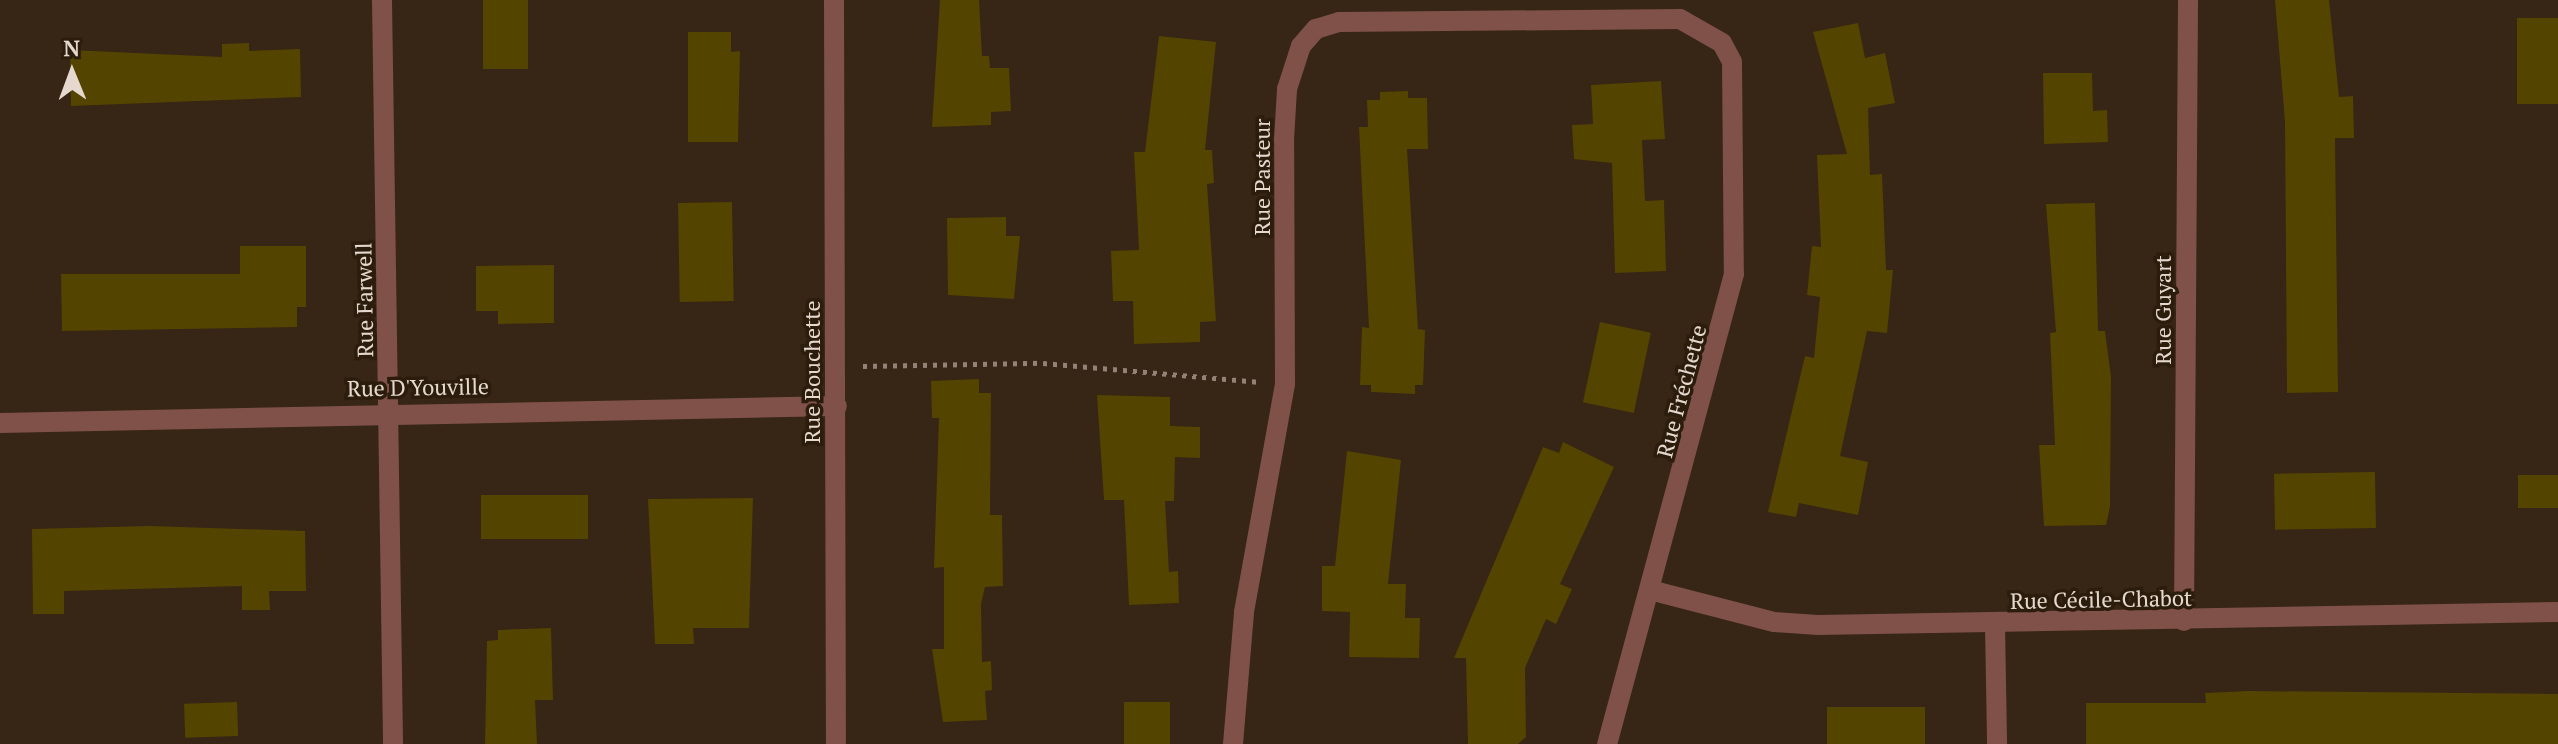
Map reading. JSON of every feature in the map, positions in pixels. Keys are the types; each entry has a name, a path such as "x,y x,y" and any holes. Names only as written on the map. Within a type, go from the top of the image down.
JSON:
{"street":[{"name":"Rue Farwell","path":"382,0 391,411 393,744"},
{"name":"Rue Bouchette","path":"834,0 836,744"},
{"name":"Rue Guyart","path":"2184,621 2188,0"},
{"name":"Rue Pasteur","path":"1233,744 1244,612 1285,384 1287,89 1301,46 1316,29 1339,22 1645,16 1680,19 1722,43"},
{"name":"Rue Fréchette","path":"1607,744 1734,274 1736,84 1722,43"},
{"name":"Rue D'Youville","path":"0,423 391,411 837,406"},
{"name":"Rue Cécile-Chabot","path":"1650,590 1774,622 1995,625 2558,612"},
{"path":"1995,625 1997,744"}],"path":[{"path":"837,367 1043,363 1285,384"}],"building":[{"path":"483,0 528,0 528,69 483,69"},
{"path":"940,0 979,0 982,56 989,56 990,68 1009,68 1011,111 991,112 991,125 932,127"},
{"path":"2275,0 2329,0 2339,97 2353,96 2354,138 2335,138 2338,392 2287,393 2285,122"},
{"path":"2517,18 2558,18 2558,104 2517,104"},
{"path":"1858,23 1865,58 1885,53 1895,103 1868,108 1870,175 1882,174 1886,270 1893,270 1887,333 1867,331 1840,456 1868,462 1858,515 1799,503 1796,517 1768,512 1805,356 1814,358 1820,297 1807,295 1812,246 1821,247 1817,155 1847,154 1813,32"},
{"path":"688,32 731,32 731,52 740,51 738,142 688,142"},
{"path":"1159,36 1216,42 1205,150 1212,150 1214,183 1207,184 1216,321 1200,322 1200,342 1134,344 1133,301 1113,301 1111,251 1139,250 1134,152 1145,152"},
{"path":"249,43 249,51 300,49 301,97 71,106 70,50 222,57 222,44"},
{"path":"2043,73 2092,73 2093,111 2107,110 2108,142 2044,144"},
{"path":"1661,81 1665,139 1642,140 1645,201 1664,200 1666,271 1615,273 1612,163 1574,159 1572,125 1593,124 1591,85"},
{"path":"1408,91 1408,98 1427,98 1428,149 1407,149 1418,329 1425,330 1423,385 1415,385 1415,394 1371,392 1371,385 1360,385 1362,327 1369,328 1359,127 1368,127 1367,100 1380,100 1380,92"},
{"path":"732,202 734,301 680,302 678,203"},
{"path":"2095,203 2098,331 2105,331 2111,377 2110,507 2106,525 2044,526 2039,445 2055,445 2050,333 2056,332 2046,204"},
{"path":"1006,217 1006,236 1020,236 1014,299 948,295 947,218"},
{"path":"240,246 306,246 306,307 297,307 297,327 62,331 61,274 240,274"},
{"path":"554,265 554,323 498,324 498,311 476,311 476,266"},
{"path":"1600,322 1651,333 1634,413 1583,402"},
{"path":"979,379 979,393 991,393 990,515 1002,515 1003,586 985,587 981,604 982,662 991,661 992,690 985,691 987,720 943,722 932,649 944,649 944,567 934,568 939,418 932,418 931,381"},
{"path":"1097,395 1170,397 1170,426 1200,427 1200,458 1175,457 1174,501 1165,501 1169,572 1178,571 1179,603 1129,605 1124,500 1104,500"},
{"path":"1563,442 1614,467 1560,584 1572,589 1556,624 1546,619 1525,668 1526,737 1518,744 1468,744 1466,658 1454,658 1543,447 1559,453"},
{"path":"1347,451 1401,460 1388,584 1406,584 1405,618 1420,618 1419,658 1349,657 1350,612 1322,611 1322,566 1335,566"},
{"path":"2375,472 2376,528 2275,530 2274,474"},
{"path":"2518,475 2558,475 2558,508 2518,508"},
{"path":"481,495 588,495 588,539 481,539"},
{"path":"753,498 749,628 693,628 694,644 655,644 648,499"},
{"path":"149,526 305,531 306,591 269,591 270,610 242,610 242,586 64,591 64,614 33,614 32,529"},
{"path":"551,628 553,700 535,700 537,744 485,744 487,641 498,640 498,630"},
{"path":"2205,693 2558,694 2558,744 2086,744 2086,703 2206,703"},
{"path":"237,702 238,736 185,738 184,704"},
{"path":"1124,702 1170,702 1170,744 1124,744"},
{"path":"1827,707 1925,707 1925,744 1827,744"}]}
